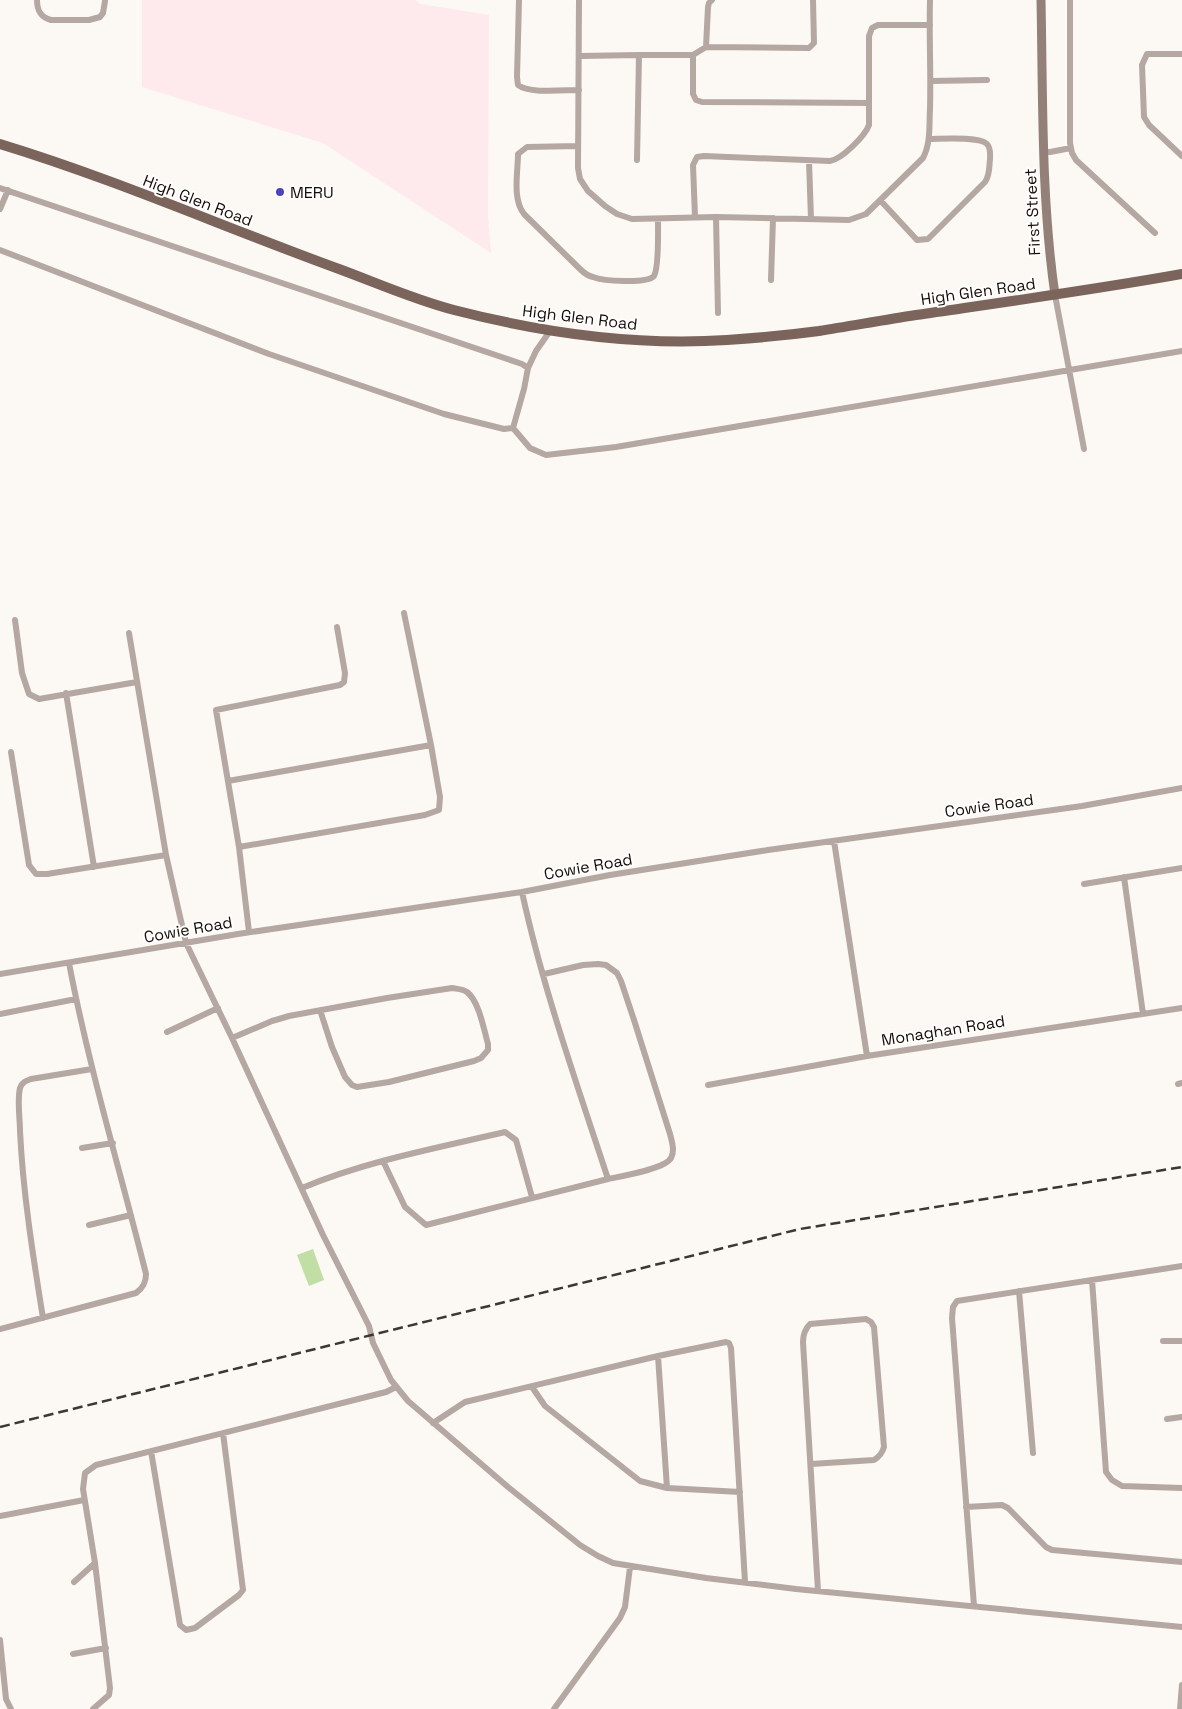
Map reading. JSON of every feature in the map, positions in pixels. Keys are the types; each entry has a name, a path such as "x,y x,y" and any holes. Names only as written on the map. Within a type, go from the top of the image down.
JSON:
{"main road":[{"name":"High Glen Road","path":"0,144 88,173 415,298 460,311 550,331 645,340 724,340 817,331 1182,274"}],"street":[{"path":"37,0 37,9 40,14 50,20 95,18 103,13 104,1"},
{"path":"519,0 518,85 535,90 579,90"},
{"path":"579,0 579,174 584,185 605,206 624,217 640,219 716,216 849,220 866,214 923,158 926,151 929,139 931,81 930,0"},
{"path":"706,47 708,8 712,0"},
{"path":"580,56 693,55 706,47 810,48 814,43 813,0"},
{"name":"First Street","path":"1041,0 1044,152 1050,260 1084,449"},
{"path":"1070,0 1071,148 1076,160 1155,233"},
{"path":"694,217 693,165 697,157 809,161 836,160 864,135 869,125 869,36 872,28 878,25 930,25"},
{"path":"637,160 639,54"},
{"path":"1182,54 1148,54 1142,65 1144,117 1149,125 1182,156"},
{"path":"693,55 693,94 696,100 702,102 869,103"},
{"path":"931,81 987,80"},
{"path":"880,200 917,240 922,241 928,239 986,182 989,174 990,152 989,146 986,143 974,140 929,139"},
{"path":"578,146 527,147 518,154 517,195 519,207 524,214 580,270 598,279 643,281 651,278 657,265 658,218"},
{"path":"1044,152 1071,148"},
{"path":"809,161 811,219"},
{"path":"0,188 522,364 528,368"},
{"path":"0,209 8,190"},
{"path":"716,216 718,314"},
{"path":"771,280 773,218"},
{"path":"0,250 269,354 444,414 504,429 513,428"},
{"path":"513,428 528,368 536,351 550,331"},
{"path":"513,428 530,448 546,454 599,449 1182,351"},
{"path":"238,847 425,815 439,810 440,797 431,745 404,612"},
{"path":"14,620 22,673 29,694 39,699 137,682"},
{"path":"250,932 216,710 340,685 345,677 345,673 337,627"},
{"path":"129,633 166,855 186,943 369,1326 373,1343 391,1380 408,1401 508,1487 580,1545 613,1563 706,1578 818,1591 1182,1627"},
{"path":"66,693 94,867"},
{"path":"228,781 431,745"},
{"path":"11,752 29,865 36,874 47,874 166,855"},
{"name":"Cowie Road","path":"0,974 250,932 522,892 619,874 834,840 1082,806 1182,788"},
{"path":"834,840 867,1056"},
{"path":"1084,884 1182,868"},
{"path":"1124,877 1143,1014"},
{"path":"522,892 531,934 608,1179"},
{"path":"0,1329 136,1293 143,1288 146,1281 146,1274 113,1143 92,1068 69,963"},
{"path":"383,1161 405,1207 426,1225 639,1172 666,1163 672,1155 670,1134 617,973 606,964 598,964 583,965 544,974"},
{"path":"232,1038 272,1021 320,1010 452,988 461,989 472,997 488,1044 488,1050 481,1058 474,1061 398,1080 357,1087 352,1086 344,1077 320,1010"},
{"path":"0,1014 76,999"},
{"path":"167,1032 218,1008"},
{"name":"Monaghan Road","path":"708,1085 867,1056 1182,1008"},
{"path":"43,1318 34,1267 25,1184 21,1144 20,1089 25,1081 31,1079 92,1068"},
{"path":"302,1188 321,1180 383,1161 505,1132 516,1140 532,1198"},
{"path":"82,1148 113,1143"},
{"path":"89,1225 131,1215"},
{"path":"974,1606 952,1318 953,1307 957,1301 1182,1266"},
{"path":"1092,1280 1106,1472 1112,1480 1122,1486 1182,1488"},
{"path":"1019,1291 1033,1453"},
{"path":"811,1464 874,1460 881,1455 884,1447 874,1327 866,1318 810,1324 805,1331 803,1342 818,1591"},
{"path":"1163,1341 1182,1341"},
{"path":"433,1423 465,1402 658,1356 726,1342 730,1343 745,1582"},
{"path":"658,1356 667,1488"},
{"path":"532,1386 545,1406 640,1482 667,1488 740,1492"},
{"path":"93,1709 109,1695 110,1688 95,1563 84,1500 85,1473 96,1465 340,1404 386,1392 396,1387"},
{"path":"1167,1419 1182,1417"},
{"path":"151,1451 180,1625 186,1630 196,1628 243,1590 223,1433"},
{"path":"0,1516 84,1500"},
{"path":"966,1507 1002,1505 1008,1508 1046,1547 1052,1550 1182,1562"},
{"path":"74,1582 95,1563"},
{"path":"554,1709 620,1618 624,1607 630,1566"},
{"path":"0,1640 6,1699 11,1709"},
{"path":"72,1654 106,1648"},
{"path":"1180,1709 1182,1685"}],"shaded area":[{"path":"142,0 415,0 420,4 489,15 488,217 491,253 323,143 142,87"}],"green space":[{"path":"313,1249 324,1280 309,1286 297,1255"}],"railway":[{"path":"0,1427 800,1229 1182,1167"}],"place":[{"name":"MERU","path":"280,192"}]}
